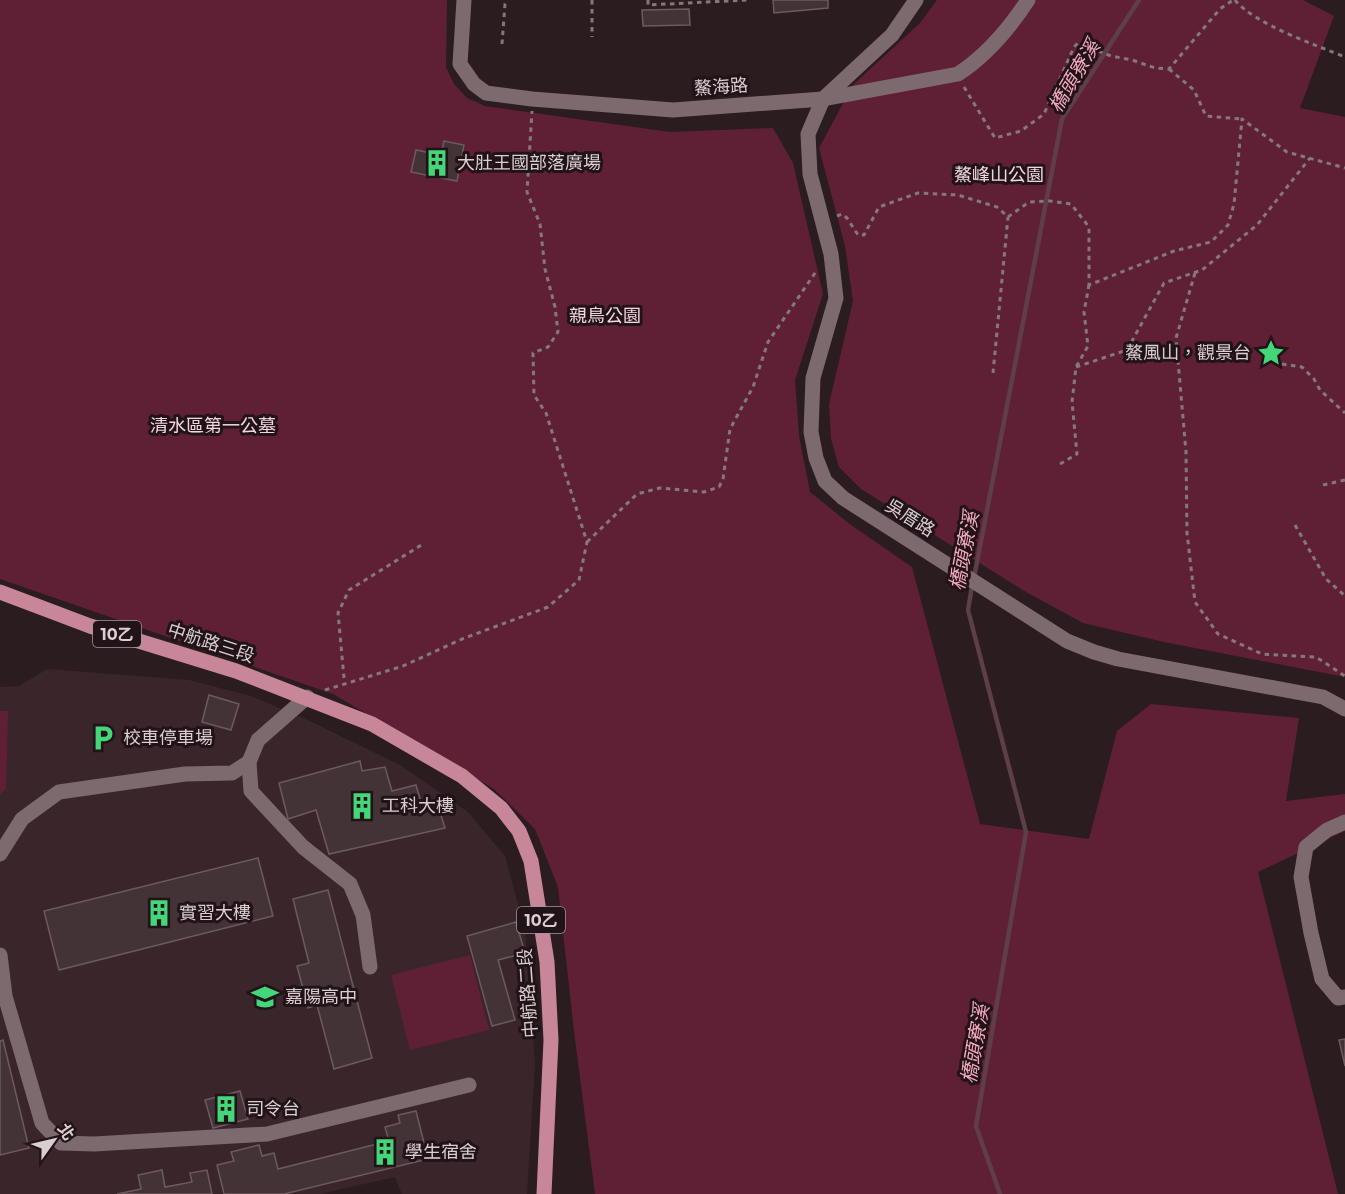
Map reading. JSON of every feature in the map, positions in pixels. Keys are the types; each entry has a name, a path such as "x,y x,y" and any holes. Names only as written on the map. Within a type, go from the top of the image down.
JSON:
{"main road":[{"name":"中航路三段","path":"0,592 90,626 236,671 307,698"},
{"name":"中航路二段","path":"307,698 372,724 462,776 501,808 519,831 531,861 547,962 551,1040 544,1194"}],"street":[{"name":"鰲海路","path":"464,0 460,64 474,84 486,93 532,99 673,110 823,99 958,74 976,62 1010,28 1028,0"},
{"path":"823,99 892,35 916,0"},
{"name":"吳厝路","path":"823,99 808,134 808,152 810,174 831,254 836,298 813,378 811,432 816,458 825,481 843,498 1067,641 1118,659 1323,697 1345,709"},
{"path":"307,698 258,740 249,762 251,791 303,847 350,884 363,915 369,967"},
{"path":"0,854 22,819 59,792 185,774 232,773 249,762"},
{"path":"1345,822 1327,830 1306,847 1301,876 1322,979 1338,998 1345,997"},
{"path":"0,956 5,996 42,1123 62,1143 94,1144 267,1134 469,1085"}],"path":[{"path":"502,44 505,4 508,0"},
{"path":"592,0 592,37"},
{"path":"648,0 648,5 747,0"},
{"path":"1169,69 1220,9 1234,0 1241,7 1286,33 1345,57"},
{"path":"958,74 995,138 1022,132 1044,114 1074,47 1078,43 1111,56 1155,68 1169,69 1194,90 1206,116 1242,119 1287,152 1345,168"},
{"path":"307,698 336,686 404,666 462,639 548,607 579,580 587,542 546,413 534,395 533,353 548,347 558,332 555,307 545,269 540,224 527,192 532,99"},
{"path":"1089,285 1174,251 1211,242 1228,225 1234,204 1242,119"},
{"path":"1076,367 1127,350 1164,283 1202,270 1257,225 1310,158"},
{"path":"833,221 838,214 842,214 858,235 864,235 879,207 918,193 958,195 997,207 1008,217"},
{"path":"993,373 1008,217 1029,202 1050,201 1071,204 1089,227 1089,285 1084,312 1088,346 1076,367 1072,402 1077,454 1060,464"},
{"path":"587,542 637,494 660,488 704,492 719,487 723,478 730,429 753,387 768,342 818,269 831,254"},
{"path":"1195,273 1176,338 1186,452 1187,533 1195,602 1218,634 1262,654 1316,657 1345,676"},
{"path":"1282,364 1302,367 1314,379 1320,390 1345,413"},
{"path":"1323,485 1345,480"},
{"path":"1295,525 1326,579 1345,596"},
{"path":"344,678 338,613 349,590 423,544"}],"shaded area":[{"name":"嘉陽高中","path":"47,669 189,680 251,696 310,721 400,765 468,812 505,856 525,930 535,1063 527,1194 402,1194 395,1177 320,1194 0,1194 0,687 19,686"}],"green space":[{"path":"0,0 447,0 446,67 454,84 467,98 485,106 670,132 773,128 793,163 823,294 795,380 799,436 810,492 851,525 912,567 980,824 1089,839 1117,731 1151,704 1299,718 1286,801 1345,794 1345,831 1258,872 1338,1194 595,1194 558,887 535,829 494,789 333,694 0,579"},
{"name":"鰲峰山公園","path":"937,0 1303,0 1334,16 1300,108 1345,117 1345,677 1164,642 1083,623 1026,592 861,489 839,467 831,439 829,404 853,301 845,246 819,148 853,85 920,23"},
{"path":"0,711 8,711 6,789 0,794"},
{"path":"470,955 489,1030 410,1050 391,975"}],"building":[{"path":"773,0 828,0 828,8 774,13"},
{"path":"689,9 690,25 643,26 642,10"},
{"name":"大肚王國部落廣場","path":"444,141 464,145 457,181 411,172 416,150 441,155"},
{"path":"209,695 239,704 231,730 202,722"},
{"name":"工科大樓","path":"360,761 362,771 385,767 392,791 416,785 421,802 436,799 445,828 329,854 316,810 288,819 279,783"},
{"name":"實習大樓","path":"258,858 273,916 59,970 44,911"},
{"path":"328,890 372,1058 334,1069 317,1005 308,1008 297,966 309,963 293,899"},
{"path":"516,922 525,953 498,960 515,1020 492,1026 467,936"},
{"path":"1345,1039 1345,1066 1339,1040"},
{"path":"3,1040 29,1148 0,1155 0,1041"},
{"name":"司令台","path":"240,1091 248,1119 213,1128 205,1100"},
{"name":"學生宿舍","path":"416,1111 428,1159 284,1194 224,1194 217,1165 234,1161 231,1152 259,1145 262,1156 274,1153 278,1169 389,1141 385,1127 400,1123 398,1115"},
{"path":"162,1170 165,1187 192,1182 190,1173 207,1170 212,1194 117,1194 141,1189 138,1175"}],"waterway":[{"name":"橋頭寮溪","path":"974,578 1062,119 1139,0"},
{"name":"橋頭寮溪","path":"972,586 968,610 1026,832 976,1126 1000,1194"}],"place":[{"name":"大肚王國部落廣場","path":"437,163"},
{"name":"鰲風山，觀景台","path":"1271,353"},
{"name":"校車停車場","path":"103,738"},
{"name":"工科大樓","path":"362,806"},
{"name":"實習大樓","path":"159,913"},
{"name":"嘉陽高中","path":"265,997"},
{"name":"司令台","path":"226,1109"},
{"name":"學生宿舍","path":"385,1152"}],"park label":[{"name":"親鳥公園","path":"605,316"},
{"name":"清水區第一公墓","path":"213,426"}]}
